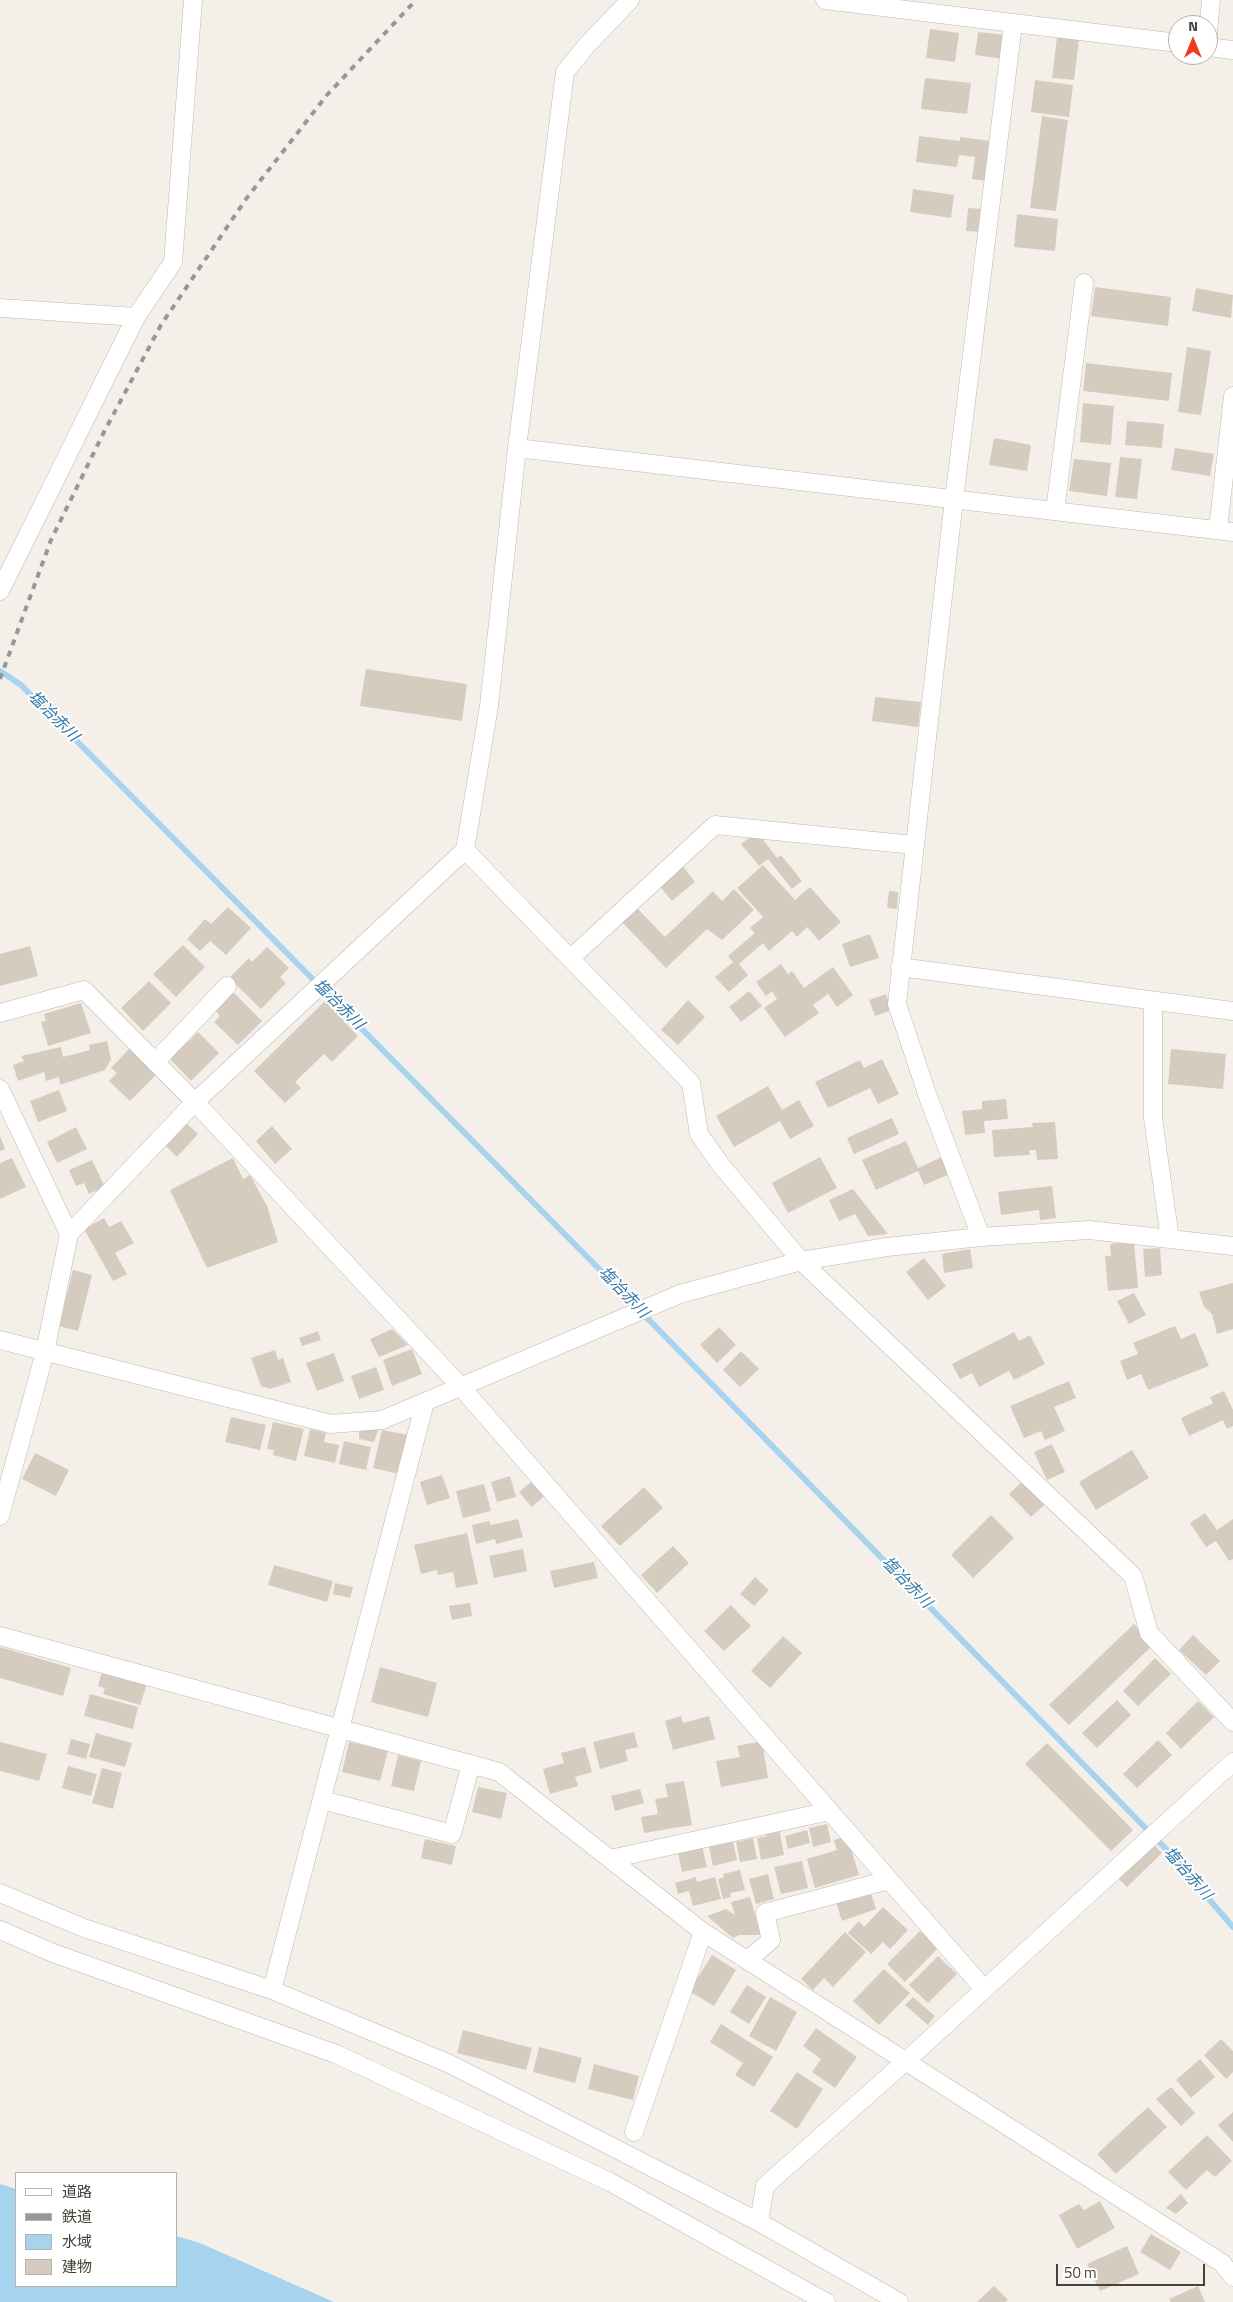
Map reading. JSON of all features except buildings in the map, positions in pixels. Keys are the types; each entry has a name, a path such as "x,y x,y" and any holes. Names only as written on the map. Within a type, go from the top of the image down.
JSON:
{"street":[{"path":"0,591 136,317 173,262 193,0"},
{"path":"0,1516 45,1352 69,1234 195,1102 465,850 489,706 517,448 565,72 587,45 630,0"},
{"path":"826,0 1168,42"},
{"path":"1210,15 1211,0"},
{"path":"981,1237 927,1094 896,1004 954,499 1013,24"},
{"path":"1218,48 1233,50"},
{"path":"1055,511 1084,283"},
{"path":"0,308 136,317"},
{"path":"517,448 1225,531 1233,396"},
{"path":"571,958 716,826 914,845"},
{"path":"465,850 691,1083 699,1134 720,1164 801,1261 1133,1576 1148,1633 1233,1722"},
{"path":"900,967 1233,1011"},
{"path":"155,1062 227,986"},
{"path":"0,1014 84,990 195,1102 462,1388 984,1989"},
{"path":"1154,1001 1153,1118 1170,1239"},
{"path":"0,1089 69,1234"},
{"path":"0,1340 331,1424 382,1420 462,1388 680,1294 801,1261 887,1247 981,1237 1090,1230 1233,1246"},
{"path":"272,1990 426,1402"},
{"path":"0,1636 500,1772 703,1932 1222,2263 1233,2278"},
{"path":"759,2222 765,2186 906,2061 1233,1762"},
{"path":"322,1800 452,1834 471,1764"},
{"path":"610,1859 830,1811"},
{"path":"748,1960 771,1940 765,1914 890,1880"},
{"path":"0,1893 84,1928 272,1990 450,2064 759,2222 899,2302"},
{"path":"0,1930 62,1956 336,2054 610,2182 826,2302"},
{"path":"634,2132 703,1932"}],"water":[{"path":"0,2184 15,2189 15,2287 178,2287 178,2237 200,2243 334,2302 0,2302"}],"waterway":[{"name":"塩冶赤川","path":"0,671 21,685 610,1280 1166,1849 1233,1927"}],"railway":[{"path":"0,679 51,540 104,432 161,325 246,199 327,95 416,0"}]}
